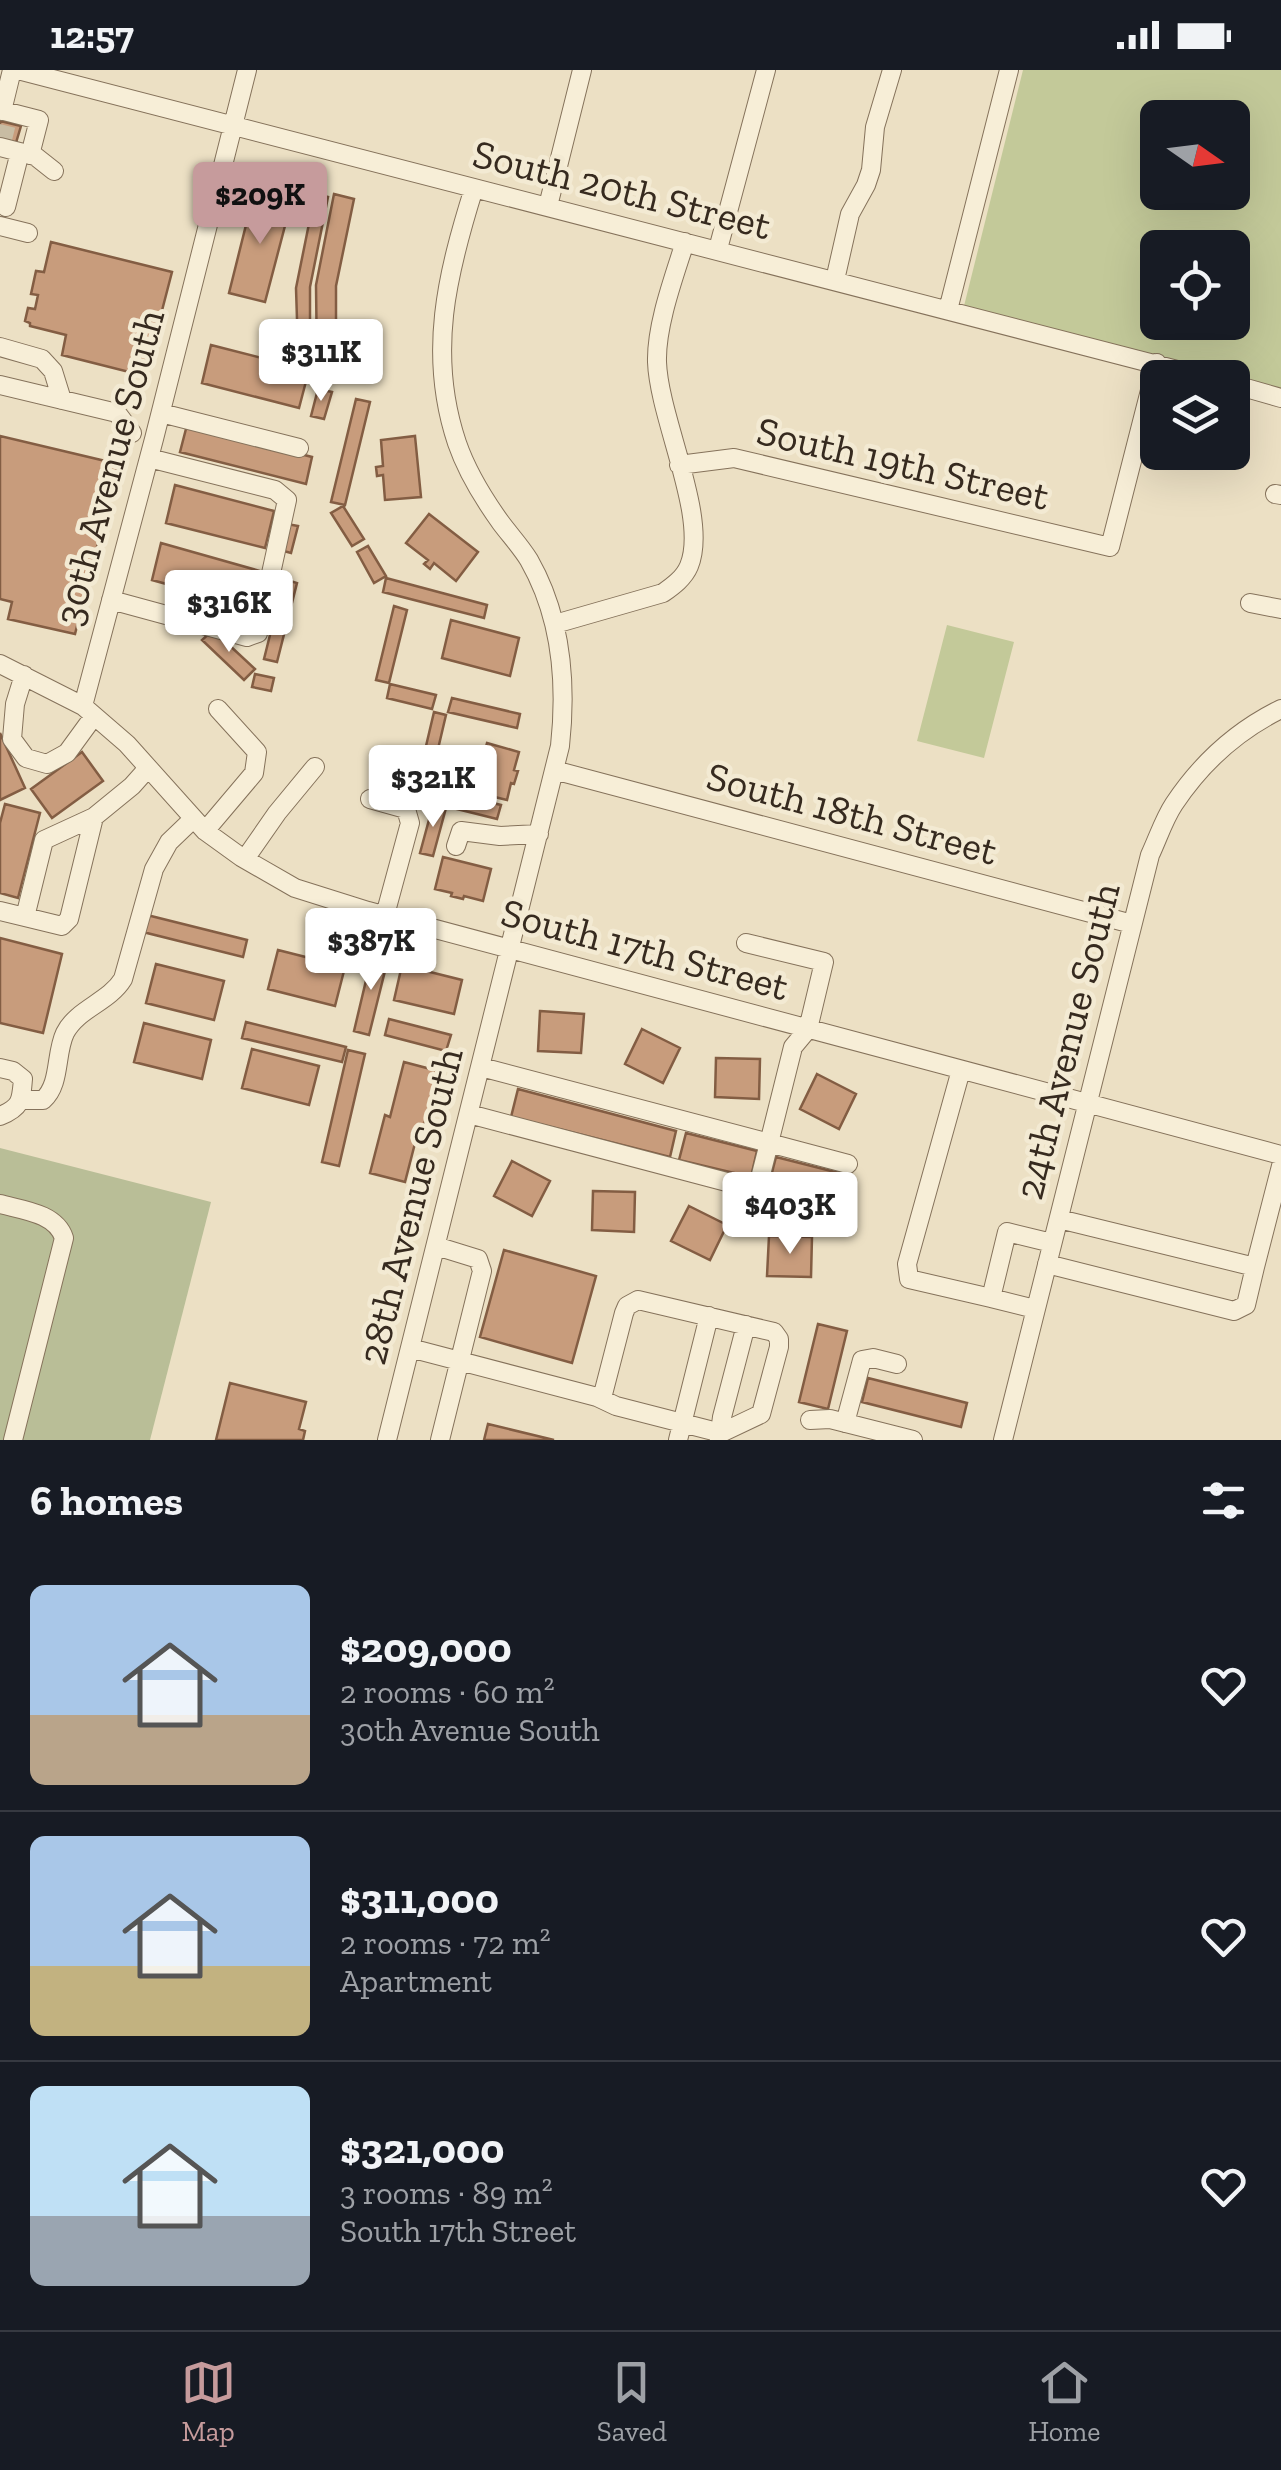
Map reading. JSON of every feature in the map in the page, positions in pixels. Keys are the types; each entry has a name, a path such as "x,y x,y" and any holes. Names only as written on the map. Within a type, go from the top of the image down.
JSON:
{"street":[{"name":"South 20th Street","path":"15,70 83,78 232,127 1145,360"},
{"path":"15,70 4,114 38,120 3,216 28,233"},
{"name":"30th Avenue South","path":"88,711 111,600 247,70"},
{"path":"548,206 582,70"},
{"path":"718,250 766,70"},
{"path":"836,280 850,214 871,170 876,127 892,70"},
{"path":"948,310 1010,70"},
{"path":"1,146 36,156 54,171"},
{"name":"28th Avenue South","path":"387,1440 539,834 560,746 564,710 555,624 527,557 481,494 468,468 445,395 440,365 445,308 474,188"},
{"path":"555,624 663,593 688,568 695,542 692,514 666,418 657,360 661,328 685,242"},
{"path":"0,347 48,363 62,400"},
{"path":"0,384 117,414 132,433"},
{"path":"1250,389 1281,398"},
{"path":"161,413 299,448"},
{"name":"South 19th Street","path":"679,465 734,458 1110,547 1140,430"},
{"path":"111,600 247,637 258,634 286,500 275,490 149,458"},
{"path":"1250,603 1281,609"},
{"name":"South 17th Street","path":"0,664 88,711 127,744 199,825 245,859 296,888 1281,1155"},
{"path":"24,675 15,704 12,739 26,758 47,764 68,753 88,711"},
{"path":"21,1100 43,1100 50,1093 64,1034 116,991 123,980 154,868 168,842 199,825 254,773 257,752 218,709"},
{"name":"24th Avenue South","path":"1003,1440 1150,855 1173,806 1207,762 1250,724 1281,709"},
{"path":"245,859 315,767"},
{"path":"25,917 44,840 94,817 148,768"},
{"name":"South 18th Street","path":"554,770 1132,924"},
{"path":"370,800 406,809 410,822 385,915"},
{"path":"0,911 62,926 70,919 94,817"},
{"path":"456,846 460,830 500,836 539,834"},
{"path":"746,943 824,962 808,1029 793,1047 757,1190"},
{"path":"0,1068 22,1078 21,1100 14,1110 0,1116"},
{"path":"481,1068 848,1164"},
{"path":"961,1070 908,1264 908,1280 1036,1309"},
{"path":"469,1114 835,1212"},
{"path":"1046,1264 1234,1311 1246,1305 1281,1166"},
{"path":"0,1204 51,1220 62,1230 64,1238 13,1440"},
{"path":"1059,1219 1256,1267"},
{"path":"991,1298 1007,1232 1052,1243"},
{"path":"436,1246 470,1255 482,1264 440,1440"},
{"path":"410,1348 602,1398 680,1432 720,1436 761,1414 779,1338 774,1332 644,1300 632,1302 624,1312 602,1398"},
{"path":"680,1432 709,1316"},
{"path":"720,1436 746,1325"},
{"path":"845,1423 862,1360 874,1358 897,1364"},
{"path":"810,1420 830,1419 913,1440"}],"green space":[{"path":"1023,70 1281,70 1281,388 1250,380 1250,360 1173,360 964,306"},
{"path":"947,625 1014,642 984,758 917,741"},
{"path":"0,1148 211,1202 150,1440 0,1440"}],"building":[{"path":"0,121 21,126 15,146 0,142"},
{"path":"254,193 291,203 265,302 229,293"},
{"path":"315,194 328,197 310,287 310,350 298,351 296,288"},
{"path":"334,194 354,199 336,286 336,368 317,366 316,285"},
{"path":"51,242 172,272 145,376 62,355 66,335 30,326 25,321 28,308 35,309 38,295 31,294 36,271 44,272"},
{"path":"211,345 309,370 299,408 202,383"},
{"path":"318,389 332,392 324,419 311,416"},
{"path":"356,399 370,402 345,505 331,502"},
{"path":"187,425 312,457 306,484 180,452"},
{"path":"0,436 118,464 75,634 8,619 12,602 0,599"},
{"path":"415,436 421,497 385,500 383,475 377,476 376,467 383,466 381,440"},
{"path":"175,485 274,511 265,548 166,523"},
{"path":"343,506 364,539 352,546 331,513"},
{"path":"429,514 478,552 456,581 434,563 430,569 424,564 428,560 406,543"},
{"path":"287,524 298,526 291,553 280,550"},
{"path":"161,543 260,571 250,607 152,580"},
{"path":"368,546 386,576 374,583 357,552"},
{"path":"386,578 487,605 484,618 383,592"},
{"path":"284,579 297,583 277,662 264,659"},
{"path":"394,606 407,610 389,683 376,680"},
{"path":"451,620 519,638 510,676 442,658"},
{"path":"213,630 255,669 244,680 202,640"},
{"path":"255,674 274,678 271,691 252,687"},
{"path":"390,684 436,695 432,709 387,698"},
{"path":"452,698 520,714 517,728 448,712"},
{"path":"434,712 446,715 438,749 426,746"},
{"path":"0,733 25,788 0,800"},
{"path":"487,743 519,752 514,770 518,771 507,800 474,792"},
{"path":"82,752 103,781 52,818 31,789"},
{"path":"452,793 501,805 497,819 449,807"},
{"path":"5,804 40,813 18,898 0,893 0,823"},
{"path":"433,805 446,808 433,856 420,853"},
{"path":"443,857 491,869 483,901 435,889"},
{"path":"147,915 247,940 243,957 143,932"},
{"path":"0,938 62,954 43,1033 0,1023"},
{"path":"278,950 345,967 335,1006 268,989"},
{"path":"373,951 389,955 369,1035 354,1031"},
{"path":"156,964 224,981 214,1020 146,1003"},
{"path":"402,965 462,980 454,1014 394,1000"},
{"path":"540,1011 584,1014 581,1053 538,1051"},
{"path":"389,1019 451,1035 446,1051 385,1035"},
{"path":"246,1022 346,1047 342,1062 242,1038"},
{"path":"144,1023 211,1040 202,1079 134,1062"},
{"path":"642,1029 680,1048 663,1083 625,1064"},
{"path":"252,1049 319,1066 309,1105 242,1088"},
{"path":"348,1050 365,1054 339,1166 322,1162"},
{"path":"716,1058 760,1059 759,1099 715,1097"},
{"path":"404,1062 438,1071 405,1182 370,1173"},
{"path":"817,1074 856,1094 839,1129 800,1109"},
{"path":"518,1089 676,1131 670,1157 511,1117"},
{"path":"686,1133 757,1151 751,1177 679,1160"},
{"path":"776,1157 847,1175 840,1201 769,1184"},
{"path":"512,1161 550,1181 532,1216 494,1196"},
{"path":"593,1191 635,1192 634,1232 592,1230"},
{"path":"689,1206 727,1225 710,1260 671,1241"},
{"path":"769,1236 812,1237 811,1277 767,1276"},
{"path":"504,1250 596,1276 572,1363 480,1337"},
{"path":"818,1324 847,1331 828,1409 799,1402"},
{"path":"868,1378 967,1403 961,1427 862,1402"},
{"path":"230,1383 306,1402 299,1429 305,1431 303,1440 216,1440"},
{"path":"488,1424 554,1440 484,1440"}],"tunnel":[{"path":"2,143 7,123"}]}
